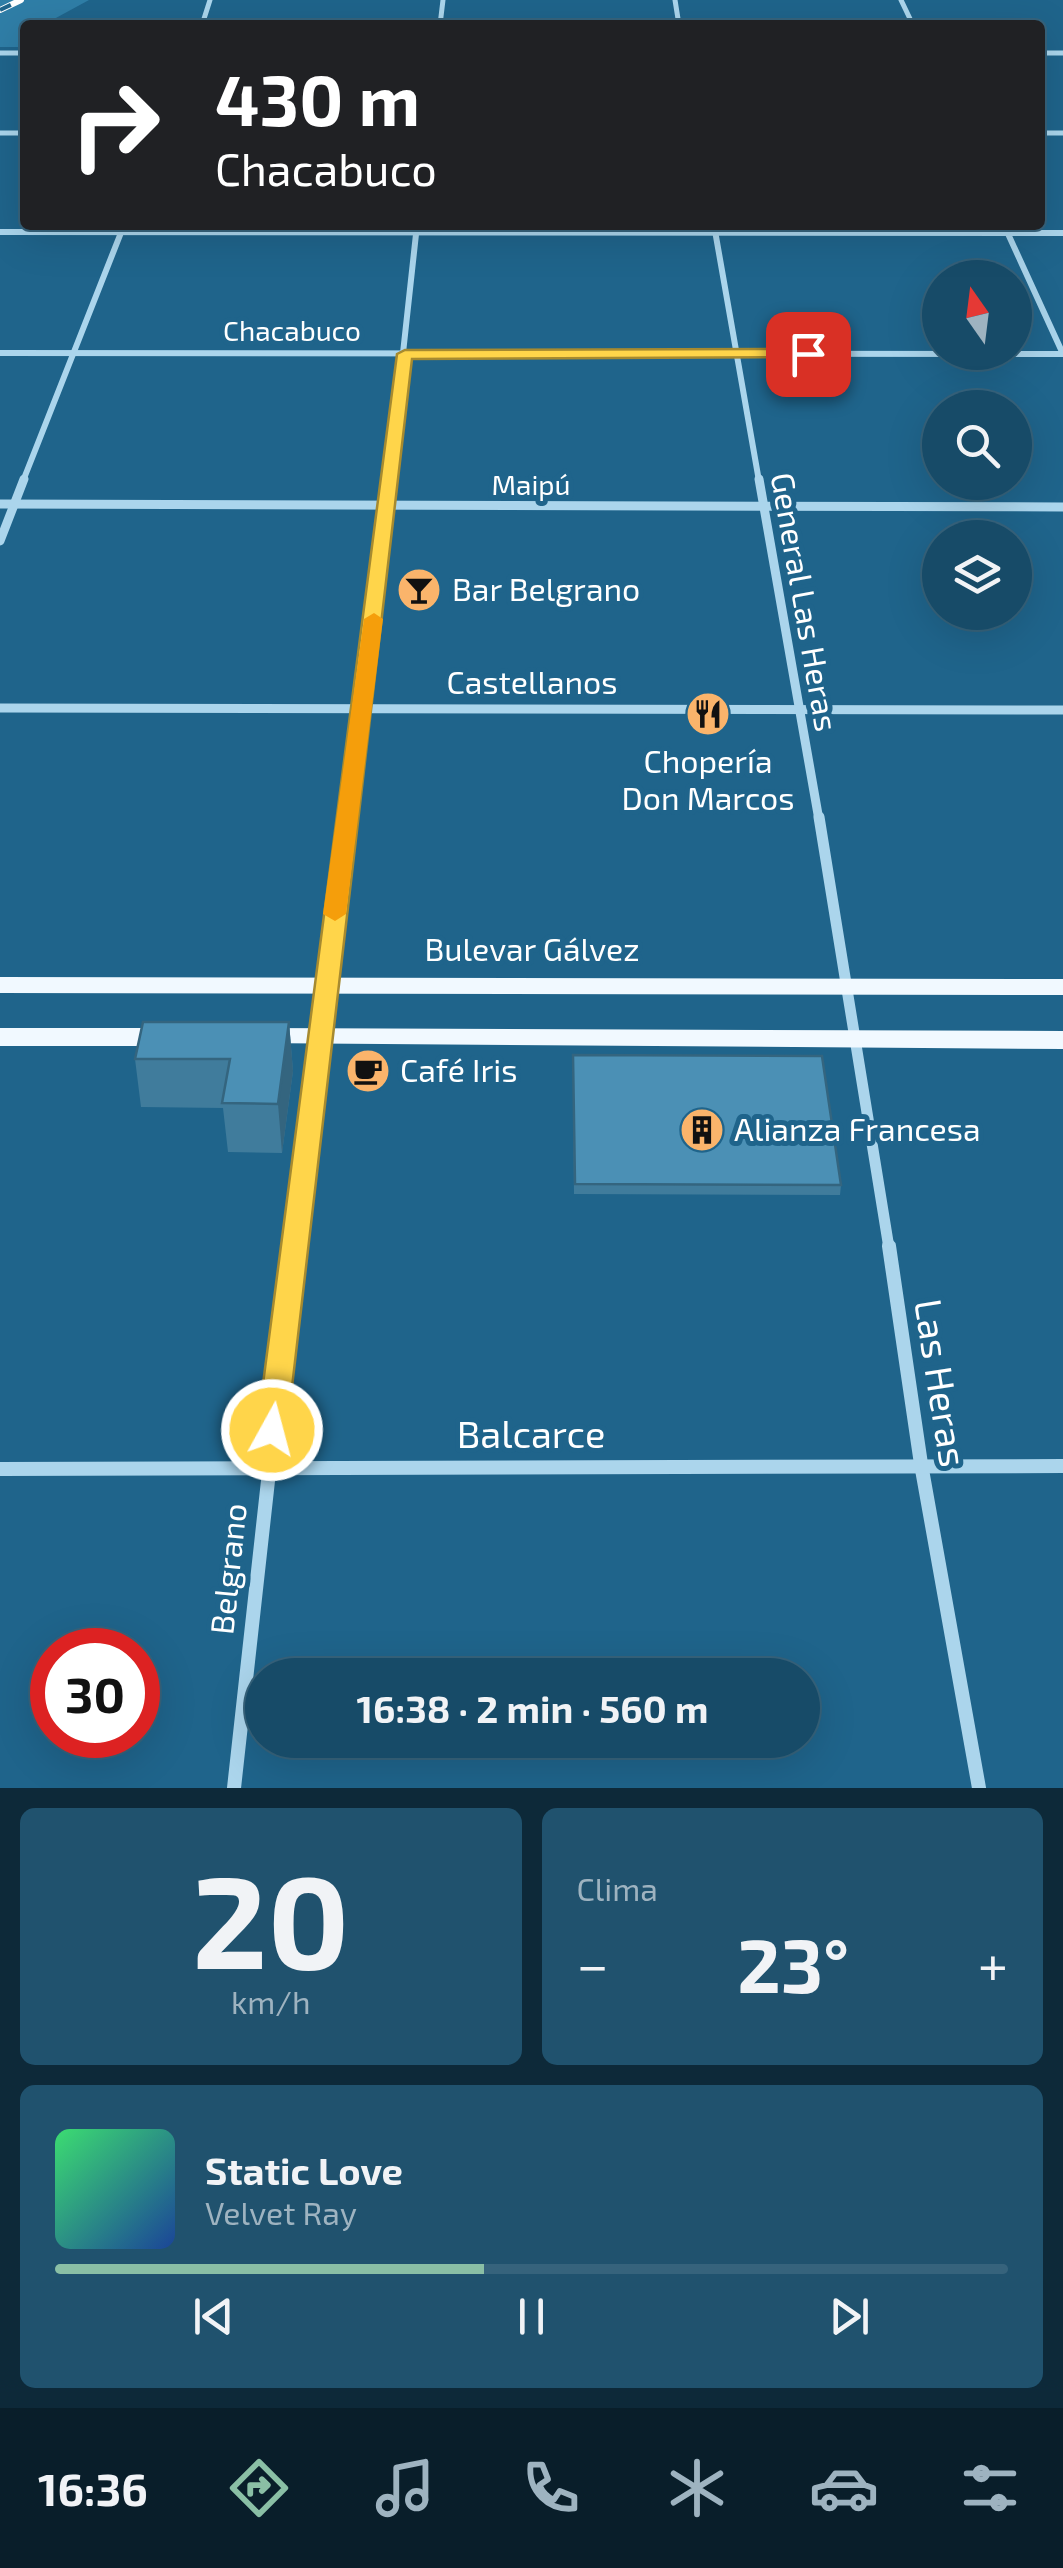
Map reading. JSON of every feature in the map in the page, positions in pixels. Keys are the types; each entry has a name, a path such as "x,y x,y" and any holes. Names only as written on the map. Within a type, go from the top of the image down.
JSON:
{"main road":[{"name":"Bulevar Gálvez","path":"0,984 1063,987"},
{"path":"0,1037 192,1036"},
{"path":"228,1037 1063,1040"}],"street":[{"path":"0,232 82,230"},
{"path":"0,541 123,230"},
{"name":"Belgrano","path":"234,1788 325,983 364,707 417,230"},
{"name":"General Las Heras","path":"714,230 845,987"},
{"path":"1006,230 1063,354"},
{"path":"1020,230 1063,233"},
{"name":"Chacabuco","path":"0,353 1063,354"},
{"name":"Maipú","path":"0,504 1063,507"},
{"name":"Castellanos","path":"0,708 1063,710"},
{"name":"Las Heras","path":"845,987 858,1039 921,1464 979,1788"},
{"name":"Balcarce","path":"0,1469 1063,1466"}],"shaded area":[{"path":"0,0 89,0 52,20 20,20 20,45 0,47"}],"building":[{"path":"143,1022 289,1022 278,1104 222,1103 230,1059 135,1059"},
{"name":"Alianza Francesa","path":"573,1055 822,1056 841,1185 575,1184"}],"railway":[{"path":"0,10 21,0"}],"slow traffic":[{"path":"335,914 374,619"}],"place":[{"name":"Bar Belgrano","path":"419,590"},
{"name":"Chopería Don Marcos","path":"708,714"},
{"name":"Café Iris","path":"368,1071"},
{"name":"Alianza Francesa","path":"702,1130"}],"route":[{"path":"272,1430 405,354 808,354"}]}
